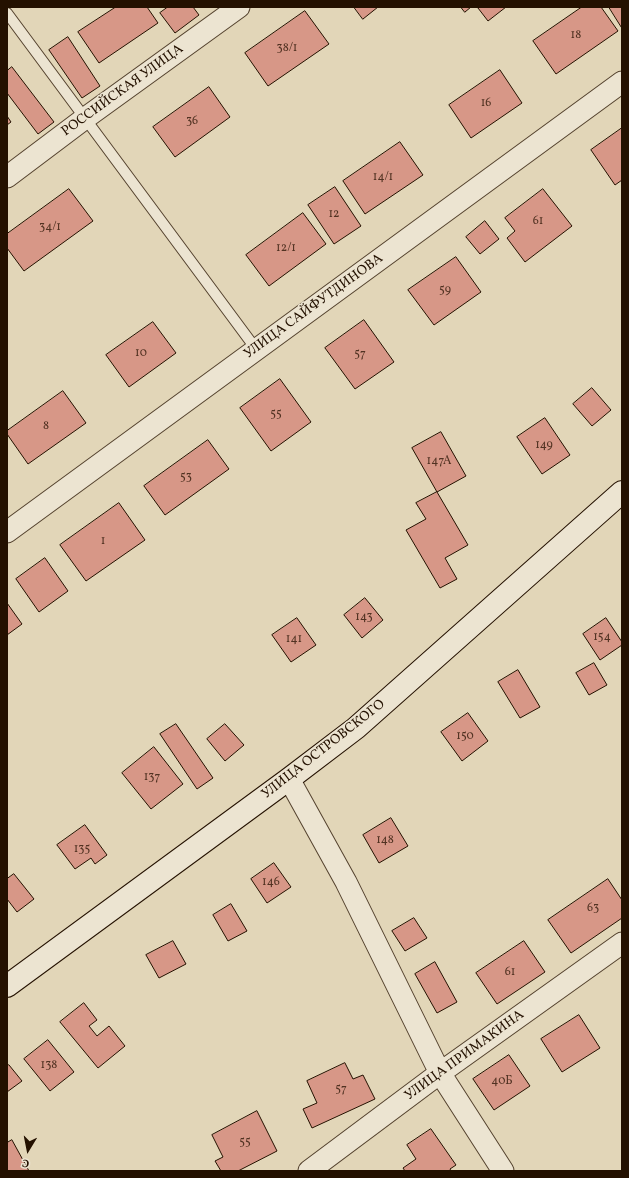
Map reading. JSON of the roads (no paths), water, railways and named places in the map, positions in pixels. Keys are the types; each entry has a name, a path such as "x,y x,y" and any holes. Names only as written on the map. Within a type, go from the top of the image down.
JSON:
{"main road":[{"name":"УЛИЦА ОСТРОВСКОГО","path":"7,986 356,728 622,492"}],"street":[{"name":"РОССИЙСКАЯ УЛИЦА","path":"7,177 84,119 239,7"},
{"name":"УЛИЦА САЙФУТДИНОВА","path":"7,532 622,82"},
{"path":"289,779 346,882 440,1073 503,1171"},
{"name":"УЛИЦА ПРИМАКИНА","path":"308,1171 440,1073 622,943"}],"lane":[{"path":"7,13 256,350"}]}
